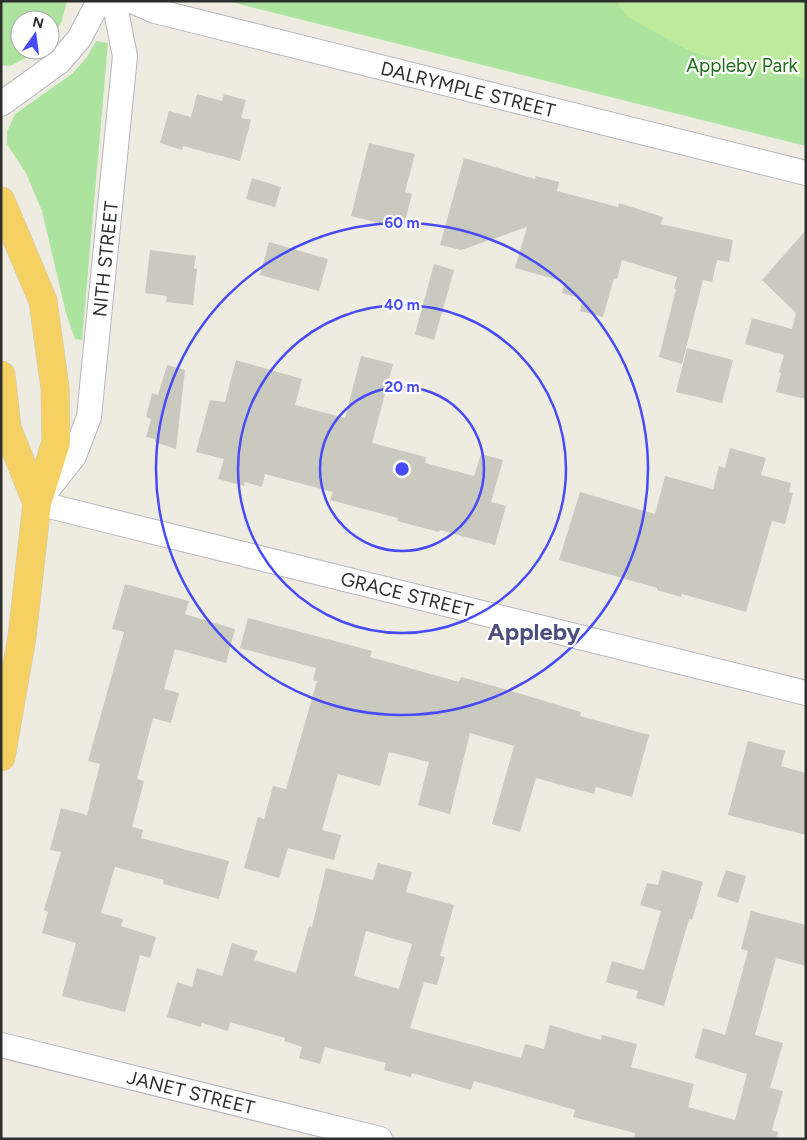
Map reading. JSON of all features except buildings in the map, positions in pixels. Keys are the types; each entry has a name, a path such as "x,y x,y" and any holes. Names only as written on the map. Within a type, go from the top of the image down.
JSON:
{"highway":[{"path":"1,201 43,301 55,388 56,442 37,503 22,638 1,757"},
{"path":"1,375 7,428 37,503"}],"street":[{"path":"1,104 59,62 79,39 99,1"},
{"name":"NITH STREET","path":"37,503 74,456 89,417 125,56 114,1"},
{"name":"DALRYMPLE STREET","path":"132,1 155,11 806,173"},
{"name":"GRACE STREET","path":"37,503 806,693"},
{"name":"JANET STREET","path":"1,1045 380,1139"}],"green space":[{"path":"1,1 67,1 60,24 60,10 10,10 10,60 22,60 10,66 1,65"},
{"name":"Appleby Park","path":"227,1 806,1 806,146"},
{"path":"616,1 806,1 806,78 758,71 689,51 628,17"},
{"path":"96,41 108,43 82,340 75,339 66,313 42,211 26,173 7,144 7,132 15,114 72,74 87,57"}],"district":[{"name":"Appleby","path":"534,632"}]}
